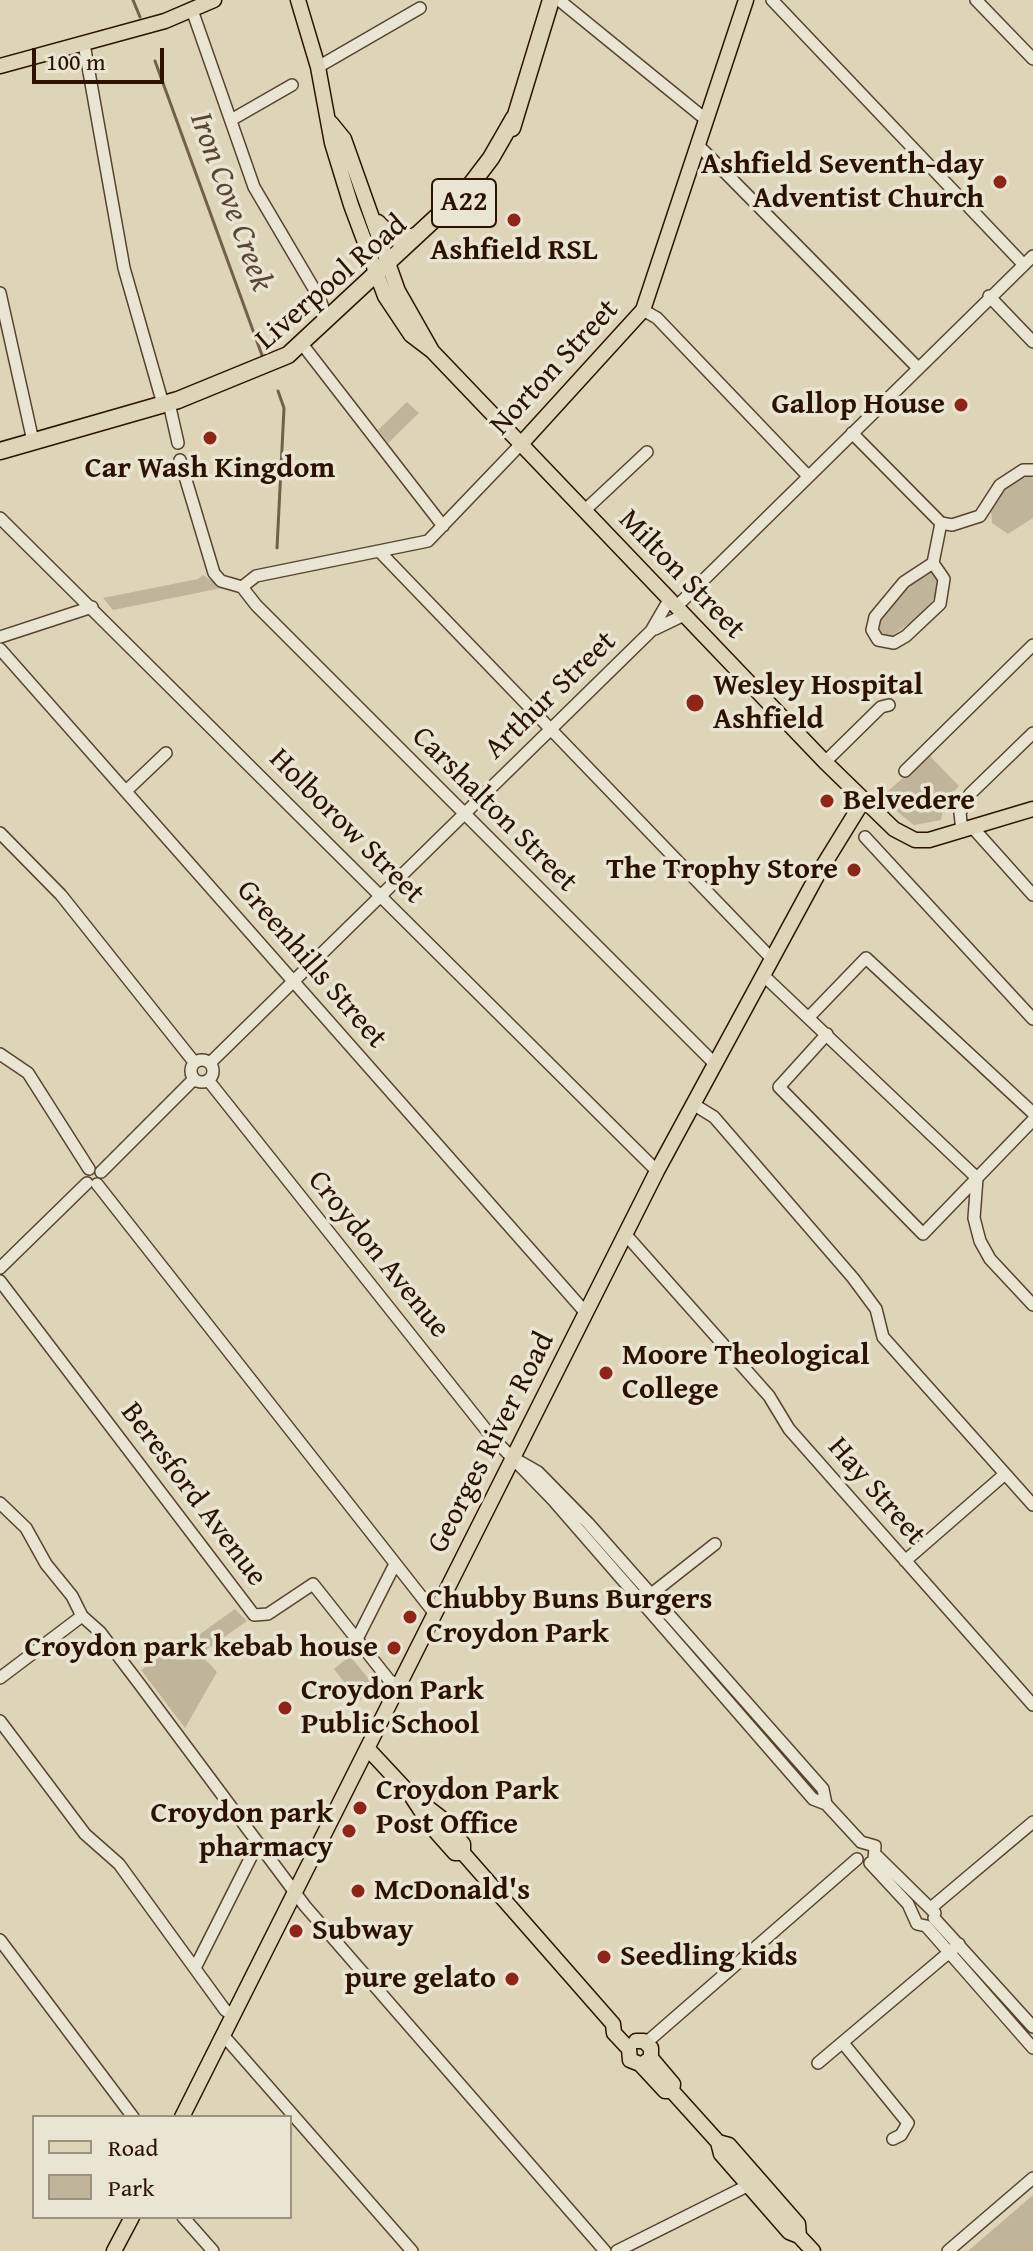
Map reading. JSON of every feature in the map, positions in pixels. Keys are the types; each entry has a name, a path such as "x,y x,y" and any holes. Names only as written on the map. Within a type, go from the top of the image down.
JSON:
{"highway":[{"name":"Liverpool Road","path":"304,347 327,321 476,190 501,156 551,0"},
{"name":"Liverpool Road","path":"0,451 170,402 261,368 304,347 384,272 481,172 514,118"}],"main road":[{"path":"0,66 84,44 192,10 214,0"},
{"path":"298,0 318,67 338,166 384,272"},
{"name":"Norton Street","path":"520,445 643,310 704,118 746,0"},
{"path":"330,122 344,139 369,209 384,272"},
{"path":"369,209 391,238 405,239 418,235"},
{"name":"Milton Street","path":"384,272 432,351 825,762 894,829 915,840 968,830 1033,809"},
{"name":"Georges River Road","path":"183,2115 657,1171 852,812 863,801"},
{"path":"368,1749 410,1794 440,1817 463,1844 463,1853 613,2024 614,2033 652,2051 645,2061"},
{"path":"637,2044 630,2060 645,2061 673,2084 672,2091 718,2142 729,2145 754,2183 798,2224 799,2236 813,2251"},
{"path":"114,2251 131,2219"}],"street":[{"path":"559,0 704,118"},
{"path":"772,0 1029,260"},
{"path":"976,0 1033,59"},
{"path":"318,67 420,8"},
{"path":"192,10 254,187 320,299 327,321"},
{"path":"84,44 124,268 170,402 178,443"},
{"path":"231,120 292,85"},
{"path":"697,144 918,368"},
{"name":"Arthur Street","path":"210,1063 1029,260"},
{"path":"0,293 33,441"},
{"path":"989,296 1033,342"},
{"path":"643,310 657,318 808,476"},
{"path":"304,347 443,526"},
{"path":"852,433 941,523 952,525 980,516 1000,485 1023,470 1033,470"},
{"name":"Norton Street","path":"242,587 256,576 428,541 520,445"},
{"path":"584,511 647,452"},
{"path":"180,460 214,573 221,581 242,587"},
{"name":"Holborow Street","path":"0,518 657,1171"},
{"path":"933,563 904,582 884,604 872,624 878,640 894,643 933,613 945,586 933,563 941,523"},
{"path":"379,551 549,731 772,959"},
{"name":"Carshalton Street","path":"242,587 715,1064"},
{"path":"0,637 92,607"},
{"name":"Arthur Street","path":"651,631 676,607"},
{"path":"905,771 1033,645"},
{"name":"Greenhills Street","path":"0,649 586,1313"},
{"path":"825,762 881,707 889,705"},
{"path":"1033,733 970,794 960,813 968,830 1033,895"},
{"path":"126,791 166,753"},
{"path":"0,833 61,895 194,1062"},
{"path":"865,837 1033,1019"},
{"path":"809,1017 866,958 1033,1113"},
{"path":"763,975 977,1178"},
{"path":"827,1034 779,1087 923,1234 1033,1120"},
{"path":"0,1054 28,1073 93,1177 394,1566 435,1614"},
{"path":"0,1268 194,1079 208,1080 212,1074 210,1063 201,1060 194,1062"},
{"path":"194,1062 191,1072 194,1079"},
{"name":"Croydon Avenue","path":"208,1080 491,1436 513,1458 538,1472 754,1721 813,1799 826,1804 861,1842 873,1844 873,1859"},
{"path":"693,1104 714,1117 853,1278 876,1309 883,1337 1033,1505"},
{"path":"977,1178 974,1218 980,1241 990,1259 1033,1305"},
{"name":"Hay Street","path":"626,1235 769,1396 789,1429 1033,1705"},
{"name":"Beresford Avenue","path":"0,1281 254,1615 268,1614 313,1584 389,1680 399,1686"},
{"path":"905,1561 1005,1474"},
{"path":"0,1503 26,1528 82,1616 100,1632 296,1892 605,2251"},
{"path":"646,1598 715,1544"},
{"path":"357,1639 394,1566"},
{"path":"0,1678 82,1616"},
{"path":"0,1721 85,1834 119,1864 225,2010 233,2015"},
{"path":"926,1913 1033,1822"},
{"path":"857,1859 855,1850 861,1842"},
{"path":"195,1968 258,1843"},
{"path":"637,2044 857,1859 873,1859 959,1944 1033,2026 1022,2035"},
{"path":"926,1913 948,1952 1033,2048"},
{"path":"1,1944 131,2115"},
{"path":"818,2063 959,1944"},
{"path":"223,2035 412,2251"},
{"path":"843,2043 908,2123 901,2135 893,2139"},
{"path":"948,2251 1033,2178"},
{"path":"617,2251 754,2183"},
{"path":"185,2219 213,2251"}],"green space":[{"path":"407,402 419,413 388,443 378,430"},
{"path":"1033,478 1033,518 1008,534 992,523 991,509 1002,491 1016,480"},
{"path":"931,571 938,578 939,590 925,612 889,638 880,631 878,619 887,604 923,573"},
{"path":"203,575 222,588 113,610 103,598 198,579"},
{"path":"929,755 959,786 945,800 941,820 914,825 880,798"},
{"path":"235,1609 247,1621 200,1654 217,1672 185,1728 141,1670 185,1638 189,1642"},
{"path":"350,1656 376,1688 359,1701 334,1669"},
{"path":"1033,2195 1033,2251 968,2251"}],"waterway":[{"name":"Iron Cove Creek","path":"133,0 140,17"},
{"name":"Iron Cove Creek","path":"155,61 263,358"},
{"name":"Iron Cove Creek","path":"277,548 284,408 278,391"}],"place":[{"name":"Ashfield Seventh-day Adventist Church","path":"1000,182"},
{"name":"Ashfield RSL","path":"514,220"},
{"name":"Gallop House","path":"961,405"},
{"name":"Car Wash Kingdom","path":"210,438"},
{"name":"Wesley Hospital Ashfield","path":"695,703"},
{"name":"Belvedere","path":"827,801"},
{"name":"The Trophy Store","path":"854,870"},
{"name":"Moore Theological College","path":"606,1373"},
{"name":"Chubby Buns Burgers Croydon Park","path":"410,1617"},
{"name":"Croydon park kebab house","path":"394,1648"},
{"name":"Croydon Park Public School","path":"285,1708"},
{"name":"Croydon Park Post Office","path":"360,1808"},
{"name":"Croydon park pharmacy","path":"349,1831"},
{"name":"McDonald's","path":"358,1891"},
{"name":"Subway","path":"296,1931"},
{"name":"Seedling kids","path":"604,1957"},
{"name":"pure gelato","path":"512,1979"}]}
